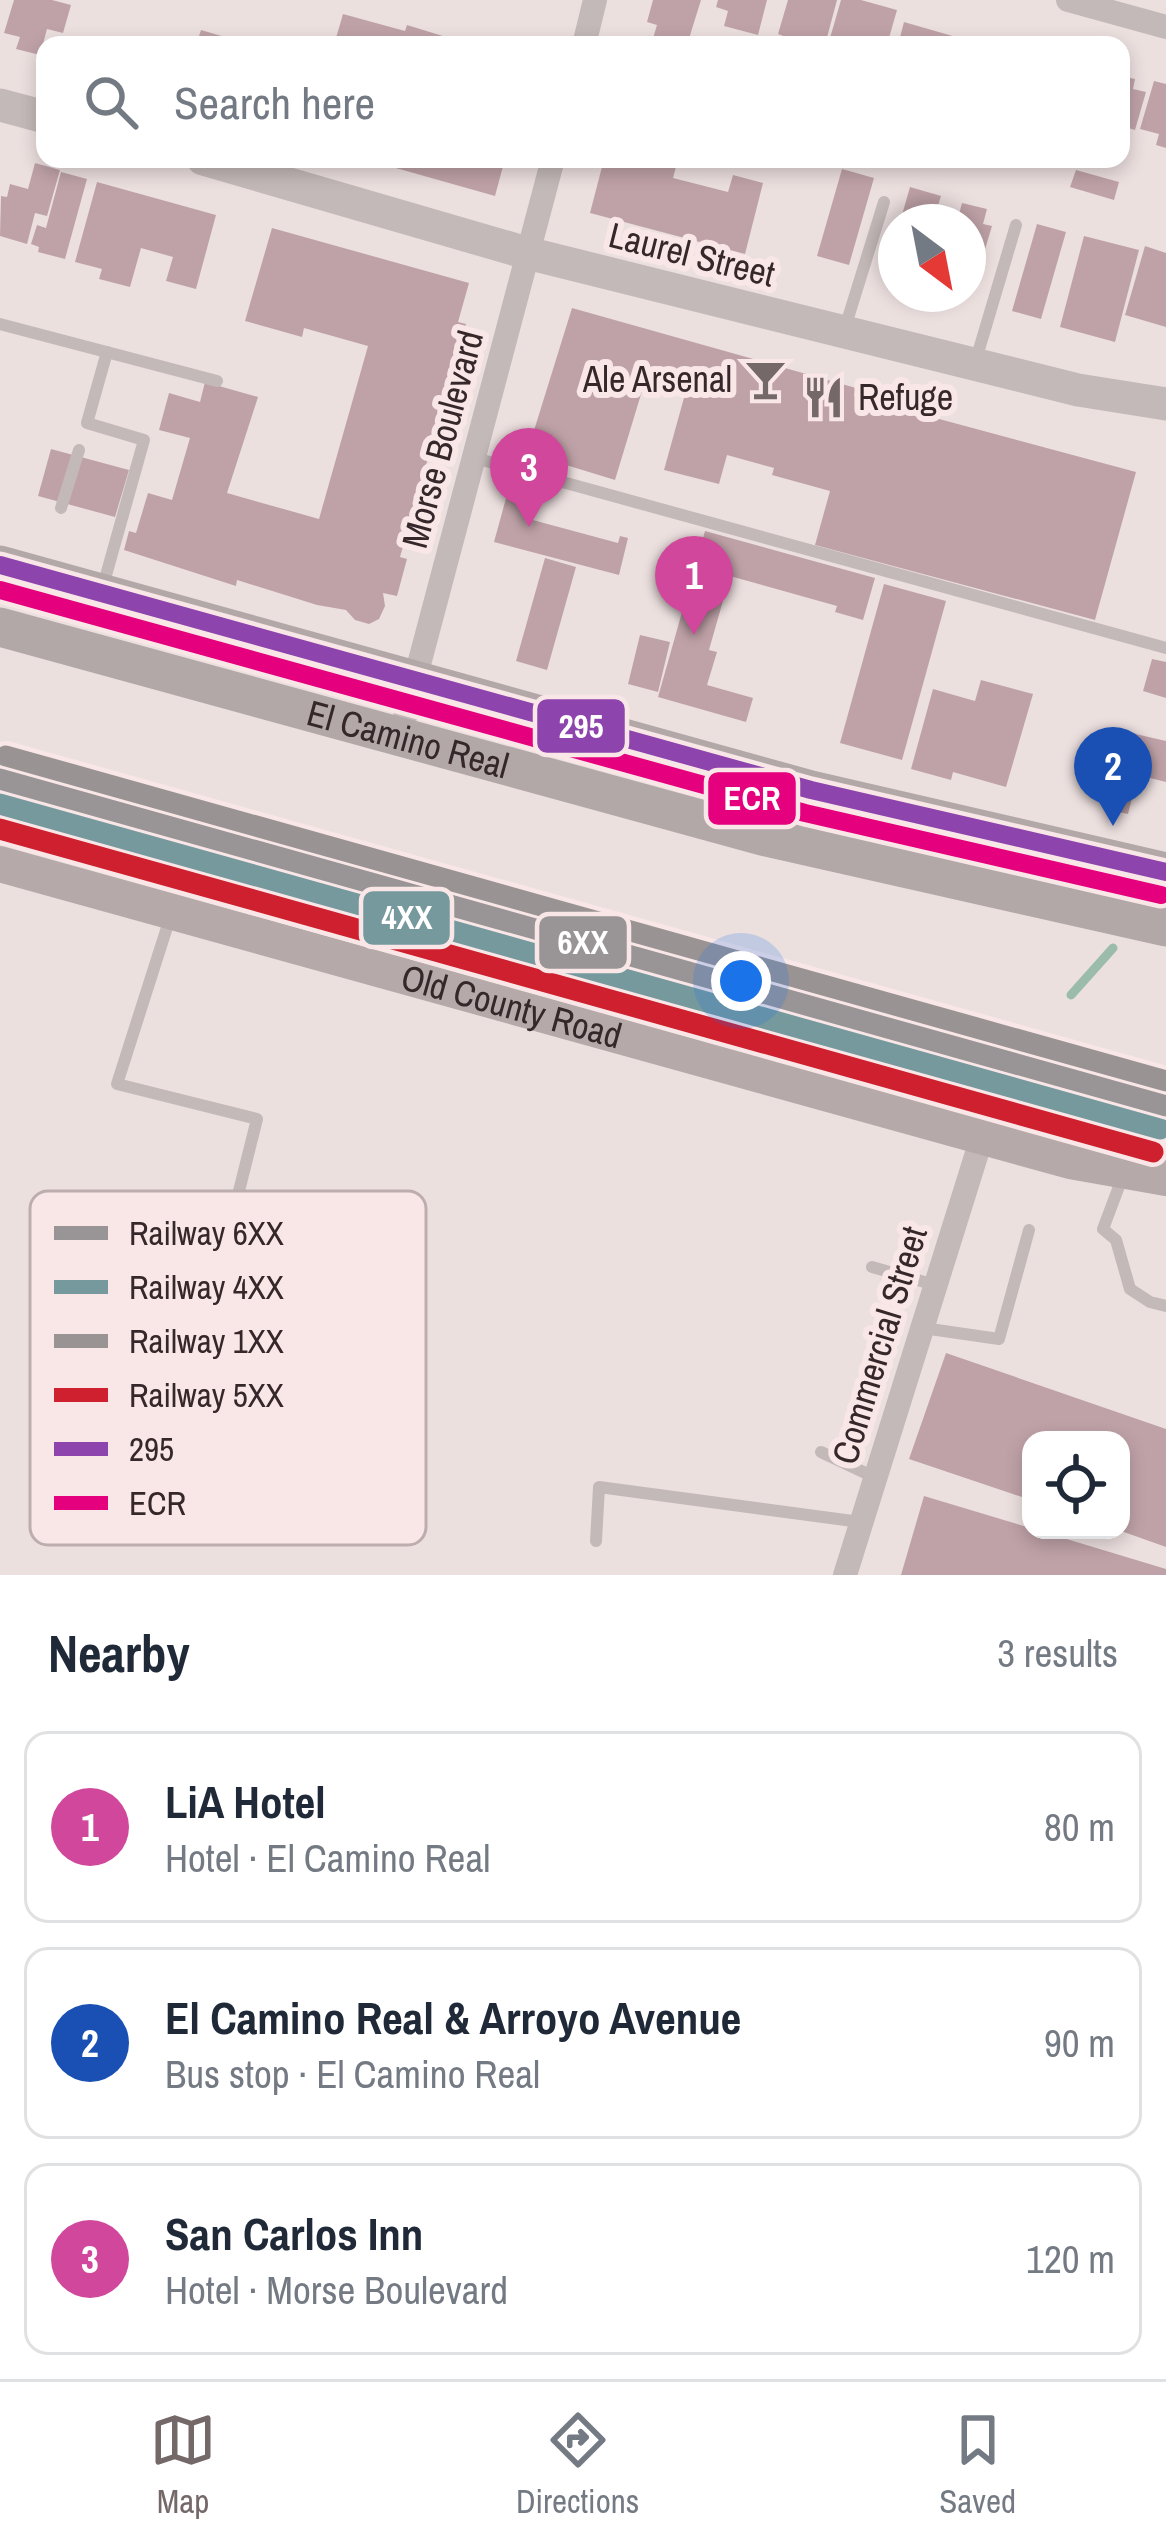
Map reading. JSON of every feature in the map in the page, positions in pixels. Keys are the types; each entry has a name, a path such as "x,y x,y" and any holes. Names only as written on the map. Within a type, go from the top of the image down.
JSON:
{"main road":[{"name":"El Camino Real","path":"0,565 811,790 1166,872"},
{"name":"El Camino Real","path":"0,627 761,836 1166,927"},
{"name":"Old County Road","path":"0,864 982,1137 1166,1178"}],"street":[{"path":"586,36 595,0"},
{"path":"1068,0 1166,27"},
{"path":"0,105 36,115"},
{"name":"Laurel Street","path":"234,168 526,253 1078,390 1166,404"},
{"name":"Morse Boulevard","path":"400,736 550,168"},
{"name":"Commercial Street","path":"845,1575 982,1137"}],"lane":[{"path":"844,332 884,202"},
{"path":"974,364 1016,226"},
{"path":"0,323 217,381"},
{"path":"101,593 144,440 87,423 107,352"},
{"path":"61,508 79,450"},
{"path":"475,458 1166,647"},
{"path":"173,911 117,1084 257,1119 239,1191"},
{"path":"1124,1172 1103,1229 1116,1240 1130,1289 1166,1306"},
{"path":"922,1328 1000,1339 1029,1230"},
{"path":"872,1267 935,1285"},
{"path":"821,1452 875,1478"},
{"path":"596,1540 598,1487 862,1522"}],"building":[{"path":"14,0 71,5 63,33 47,29 45,36 36,36 36,54 16,49 20,37 4,33"},
{"path":"653,0 701,0 690,36 654,36 657,25 647,22"},
{"path":"718,0 767,0 758,35 724,26 728,11 716,7"},
{"path":"788,0 837,0 827,36 778,34"},
{"path":"841,0 897,10 890,36 831,36"},
{"path":"343,14 443,36 337,36"},
{"path":"904,22 953,36 900,36"},
{"path":"1130,78 1135,79 1133,89 1146,92 1135,130 1130,129"},
{"path":"1154,81 1166,84 1166,148 1156,145 1159,134 1140,129"},
{"path":"35,163 36,168 60,170 47,216 35,213 27,244 0,236 1,196 7,197 10,184 28,189"},
{"path":"396,168 503,168 495,196"},
{"path":"602,168 676,168 673,178 728,192 733,175 763,183 745,254 590,213"},
{"path":"842,169 874,178 849,265 817,256"},
{"path":"1076,170 1119,182 1114,200 1070,187"},
{"path":"61,172 87,179 65,259 38,252 39,247 31,244 37,225 46,228"},
{"path":"97,182 216,215 196,289 166,281 173,257 141,248 130,287 99,279 102,269 75,262"},
{"path":"910,187 941,196 939,204 905,204"},
{"path":"1037,224 1066,232 1041,319 1012,311"},
{"path":"272,228 469,283 458,322 466,324 400,557 407,559 397,596 383,593 385,606 379,619 369,624 355,620 346,610 237,580 236,586 124,550 129,531 136,533 148,493 172,500 190,438 159,430 169,393 200,402 205,382 258,397 227,493 319,519 368,346 304,328 302,337 245,321"},
{"path":"1084,236 1139,250 1115,342 1060,327"},
{"path":"1145,246 1166,253 1166,327 1125,315"},
{"path":"572,308 856,388 854,396 1136,472 1095,620 815,545 830,491 772,475 774,468 727,455 719,484 664,470 690,376 677,373 670,398 642,391 615,480 527,453"},
{"path":"51,449 129,470 115,517 38,496"},
{"path":"511,480 531,485 530,491 536,492 529,519 618,543 620,536 628,538 619,575 494,542"},
{"path":"705,531 875,578 863,620 835,612 837,606 730,576 709,650 717,652 707,685 753,698 746,722 658,697"},
{"path":"545,558 576,567 547,670 516,661"},
{"path":"884,584 946,601 902,760 840,743"},
{"path":"640,635 670,642 658,692 628,684"},
{"path":"1152,659 1166,662 1166,698 1143,691"},
{"path":"981,680 1033,694 1006,787 953,772 951,780 911,769 933,689 975,701"},
{"path":"1127,732 1166,741 1166,782 1138,775 1128,814 1109,810"},
{"path":"946,1353 1166,1429 1166,1547 1130,1534 1130,1431 1022,1431 1022,1497 909,1459"},
{"path":"924,1496 1022,1526 1022,1539 1067,1539 1166,1569 1166,1575 901,1575"}],"waterway":[{"path":"1071,995 1113,948"}],"rail line":[{"name":"1XX","path":"6,756 1166,1081"},
{"name":"6XX","path":"0,779 1166,1106"},
{"name":"4XX","path":"0,804 1160,1129"},
{"name":"5XX","path":"0,829 1153,1152"}],"transit line":[{"name":"295","path":"0,565 811,790 1166,872"},
{"name":"ECR","path":"0,590 805,813 1161,895"}],"place":[{"name":"Ale Arsenal","path":"766,379"},
{"name":"Refuge","path":"824,397"},
{"name":"San Carlos Inn","path":"529,527"},
{"name":"LiA Hotel","path":"694,635"},
{"name":"El Camino Real & Arroyo Avenue","path":"1113,826"}]}
